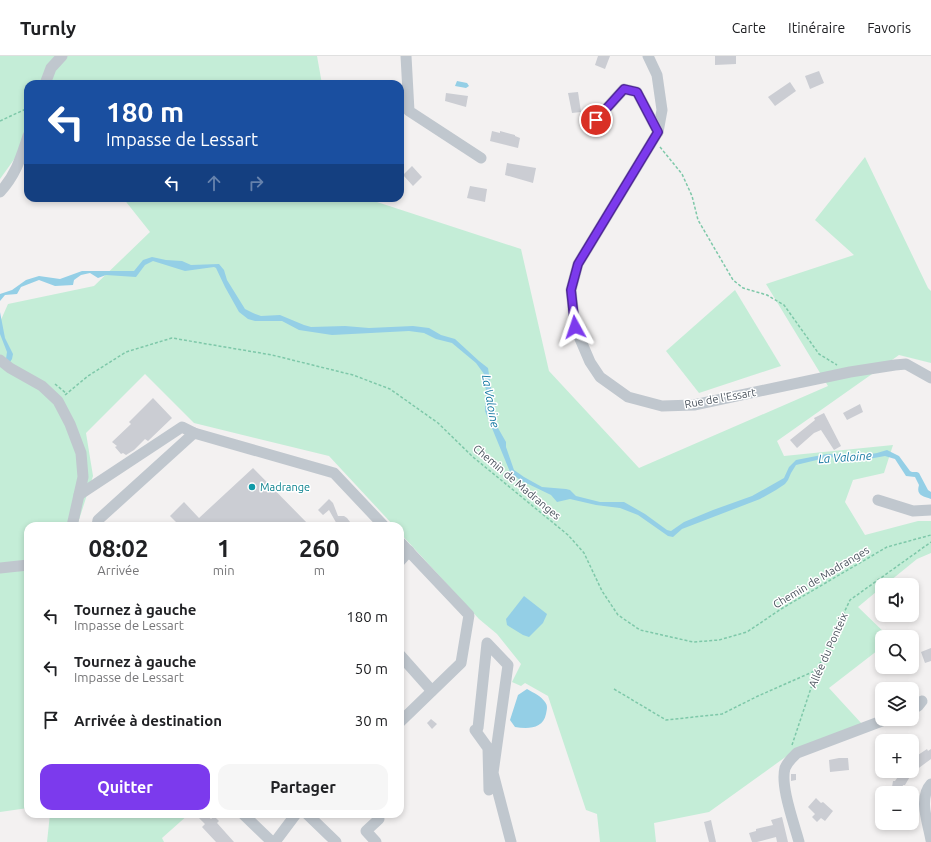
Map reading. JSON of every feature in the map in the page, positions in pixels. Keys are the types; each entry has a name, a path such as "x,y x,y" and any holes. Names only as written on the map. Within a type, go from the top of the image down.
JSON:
{"street":[{"path":"46,80 51,68 62,56"},
{"path":"406,56 409,111 481,158"},
{"name":"Rue de l'Essart","path":"648,56 657,75 662,110 656,135 578,264 571,290 575,327 590,362 600,377 628,397 662,406 694,405 850,372 906,364 931,378"},
{"path":"596,120 624,89 637,92 656,135"},
{"path":"0,192 9,183 17,169 24,148"},
{"path":"1,360 10,368 42,386 58,401 70,424 81,453 83,477 73,522"},
{"path":"79,495 182,427 194,433 334,474 380,522"},
{"path":"98,522 98,520 194,433"},
{"path":"878,500 913,511 931,510"},
{"path":"404,546 470,615 461,664 404,718"},
{"path":"404,557 409,552"},
{"path":"0,568 24,565"},
{"path":"489,790 488,748 475,730 478,728 487,643 508,665 494,773 511,842"},
{"path":"404,660 432,691"},
{"path":"919,705 922,701"},
{"path":"799,842 784,785 785,768 789,760 797,753 875,724"},
{"path":"931,784 926,789 924,799 931,840"},
{"path":"247,818 272,842"},
{"path":"275,842 293,818"},
{"path":"311,818 336,842"},
{"path":"376,842 366,831 378,819"}],"path":[{"path":"0,121 24,110"},
{"path":"656,135 682,174 692,196 698,220 733,280 743,288 767,295 784,305 819,354 850,372"},
{"name":"Chemin de Madranges","path":"58,401 88,376 126,352 172,338 272,355 353,375 390,389 438,422 473,457 568,535 584,553 602,591 618,615 640,630 694,642 720,640 746,632 781,609 887,547 931,535"},
{"name":"Allée du Ponteix","path":"789,760 789,755 816,670 850,600 931,542"},
{"path":"614,689 666,720 722,714 816,670"}],"green space":[{"path":"0,56 317,56 321,80 24,80 24,146 0,179"},
{"path":"865,157 928,288 931,291 931,363 899,355 777,441 784,456 893,445 884,473 853,480 845,502 865,535 918,521 931,521 931,553 917,559 894,578 875,578 875,593 858,607 882,630 875,630 875,652 829,688 862,724 798,748 709,812 654,823 656,842 600,842 597,814 586,810 548,696 525,683 521,686 512,682 521,664 497,634 479,619 404,537 404,522 390,522 329,456 194,423 145,374 86,433 93,476 78,522 24,522 24,809 0,812 0,322 8,304 94,286 150,232 126,202 377,202 521,249 549,371 639,468 828,386 766,284 854,255 815,220"},
{"path":"735,290 781,366 699,393 666,351"},
{"path":"50,818 184,818 162,838 164,842 47,842"}],"water":[{"path":"457,81 467,83 469,86 466,88 455,86"},
{"name":"La Valoine","path":"152,257 182,261 191,265 219,264 224,270 227,280 245,309 261,316 280,315 311,327 345,326 369,328 413,326 429,328 441,335 455,339 488,368 492,394 490,405 494,421 506,442 506,447 514,470 542,487 570,490 576,496 600,502 624,502 645,514 667,530 671,531 684,522 752,496 784,478 789,467 796,460 827,454 865,455 887,450 899,456 910,471 919,473 928,490 931,492 931,499 920,495 918,491 919,485 915,477 906,476 895,459 885,456 863,460 829,457 796,465 785,484 760,499 682,529 673,537 668,536 638,515 620,508 596,505 570,499 557,502 551,495 520,480 510,472 485,411 486,391 484,374 476,363 452,343 436,339 424,333 409,331 332,335 299,330 282,321 255,321 248,319 239,312 216,268 185,271 153,261 145,265 136,277 106,275 98,278 90,273 81,275 74,280 73,285 55,286 39,280 21,287 17,294 5,295 0,301 0,294 12,290 26,280 39,276 60,279 82,271 134,271 143,260"},
{"path":"0,312 5,338 13,354 10,362 6,359 7,352 0,334"},
{"path":"524,596 547,614 543,623 529,637 507,625 506,619"},
{"path":"527,689 539,696 545,702 547,706 546,714 542,723 534,727 515,727 510,720 518,695"}],"building":[{"path":"598,56 610,56 605,69 595,65"},
{"path":"715,56 736,56 736,64 715,65"},
{"path":"819,71 824,83 810,89 805,76"},
{"path":"790,82 796,91 775,106 768,97"},
{"path":"578,92 581,112 572,113 568,93"},
{"path":"446,93 468,96 466,107 445,101"},
{"path":"492,131 500,133 500,131 520,138 518,148 490,141"},
{"path":"507,163 536,168 533,183 505,175"},
{"path":"412,166 422,177 413,186 404,176 404,174"},
{"path":"470,186 487,189 485,202 467,198"},
{"path":"153,398 172,418 148,441 145,439 134,450 126,455 123,453 121,454 115,447 117,446 112,442 131,424 129,422"},
{"path":"860,404 863,412 847,420 843,413"},
{"path":"824,413 841,446 834,450 821,430 814,433 797,448 790,440 815,420 814,418"},
{"name":"Madrange","path":"253,468 306,522 176,522 170,516 184,502 199,518"},
{"path":"329,499 333,503 338,516 344,516 350,522 336,522 329,510 323,515 318,510"},
{"path":"931,648 931,661 925,663 921,652"},
{"path":"431,719 437,724 432,729 427,723"},
{"path":"927,749 928,751 931,749 931,759 919,768 919,754"},
{"path":"848,758 849,770 830,772 829,760"},
{"path":"791,774 796,774 796,780 791,781"},
{"path":"897,778 909,778 903,786 892,786 893,781"},
{"path":"816,798 833,811 825,821 821,818 817,822 812,817 815,814 808,807"},
{"path":"782,817 788,842 777,842 776,837 752,842 749,833 756,831 756,829 773,825 771,820"},
{"path":"199,818 216,818 219,821 217,823 234,842 216,842 202,827 205,824"},
{"path":"711,820 716,842 709,842 704,822"}],"place":[{"name":"Madrange","path":"252,487"}],"route":[{"path":"575,327 571,290 578,264 658,132 637,92 624,89 596,120"}]}
